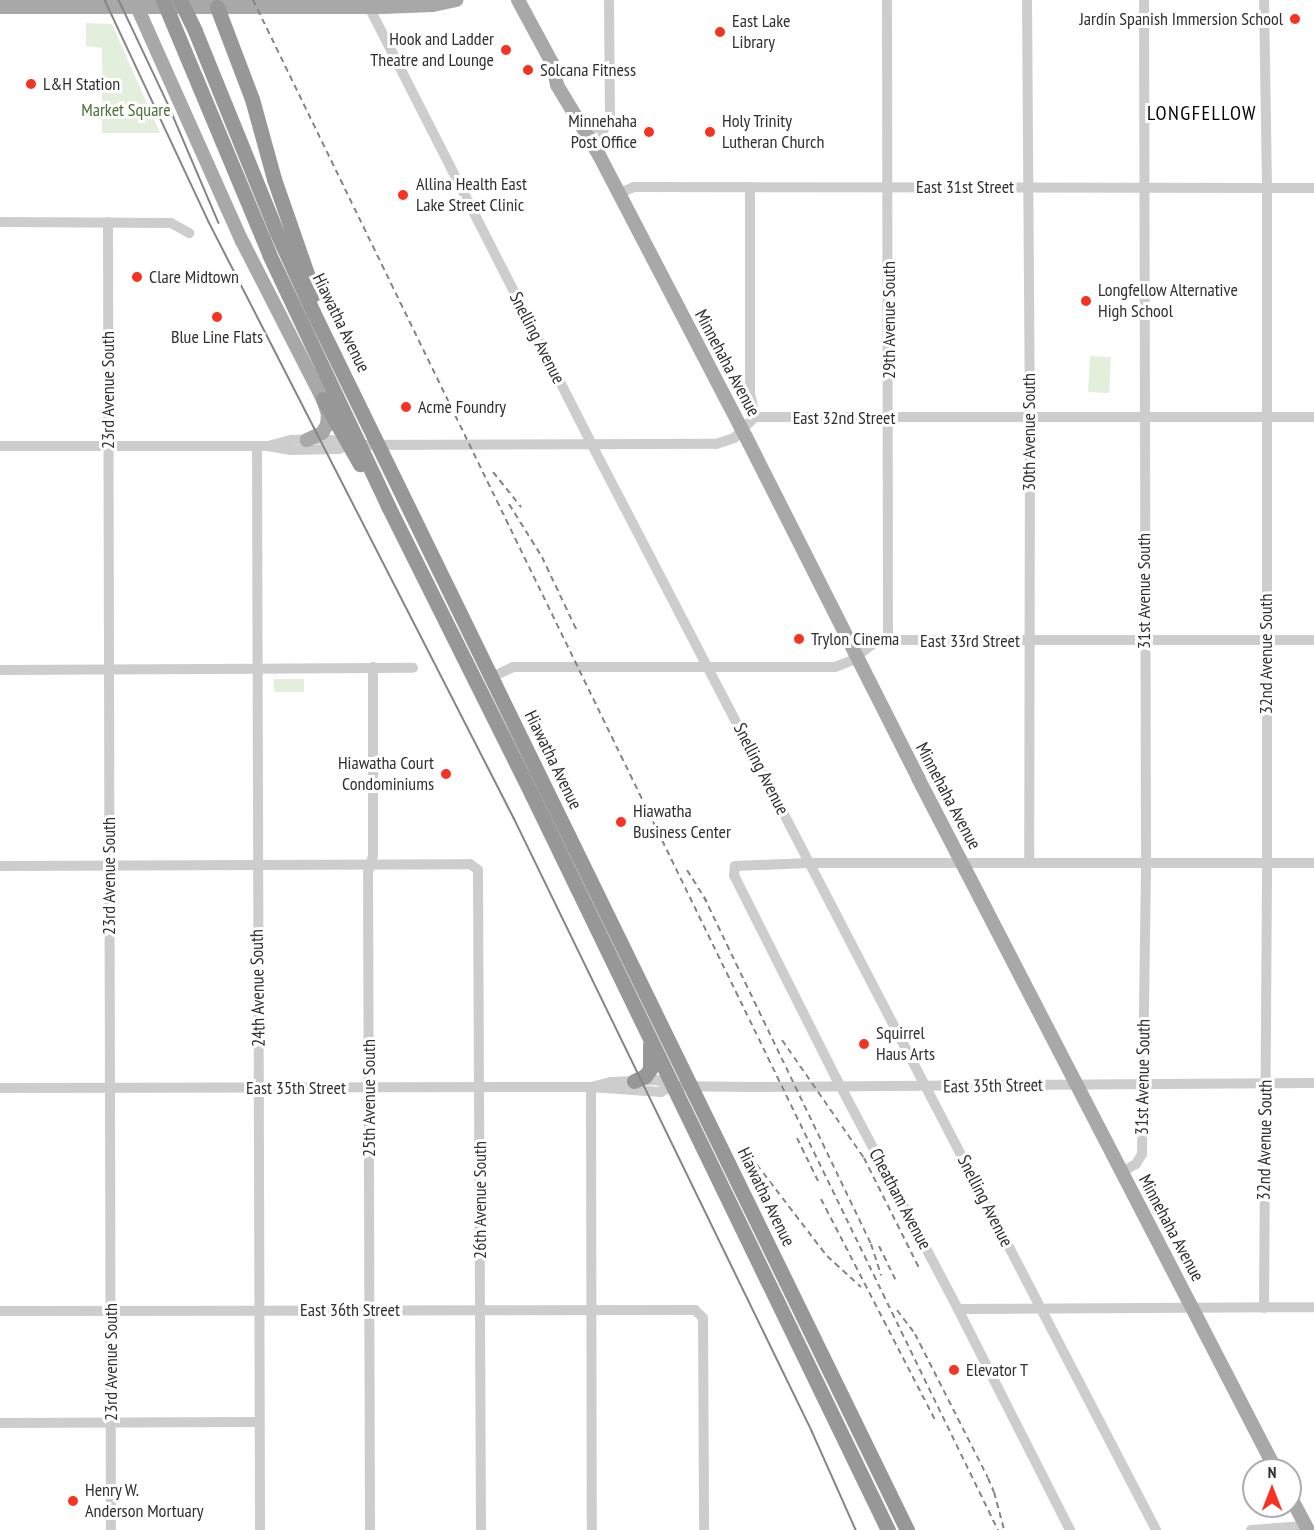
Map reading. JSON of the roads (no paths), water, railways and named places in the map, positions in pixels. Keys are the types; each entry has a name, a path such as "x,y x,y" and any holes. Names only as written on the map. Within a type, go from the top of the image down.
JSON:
{"highway":[{"name":"Hiawatha Avenue","path":"163,0 255,221 354,445 388,506 649,1036 888,1530"},
{"name":"Hiawatha Avenue","path":"180,0 195,31 272,221 340,367 907,1530"},
{"path":"215,4 252,99 290,226 340,367"},
{"path":"323,399 354,445"},
{"path":"634,1081 645,1076 650,1069 649,1036"}],"main road":[{"path":"0,7 135,3 369,7 433,5 456,0"},
{"name":"Minnehaha Avenue","path":"518,0 553,66 557,85 578,124 589,138 742,430 856,656 1270,1458"},
{"path":"135,3 242,241 323,399 327,425 322,433 307,440"}],"street":[{"path":"589,138 603,131 610,117 609,0"},
{"name":"29th Avenue South","path":"887,0 888,640"},
{"name":"30th Avenue South","path":"1026,0 1030,417 1029,863"},
{"name":"31st Avenue South","path":"1122,1172 1136,1164 1142,1157 1146,865 1144,0"},
{"name":"32nd Avenue South","path":"1264,0 1267,188 1267,864 1264,1308"},
{"name":"Snelling Avenue","path":"369,7 592,445 1156,1530"},
{"name":"East 31st Street","path":"618,194 634,187 1314,188"},
{"path":"0,446 268,446 280,450 344,449 354,445 716,444 729,441 755,417 750,393 750,187"},
{"path":"0,222 171,223 189,232"},
{"name":"23rd Avenue South","path":"108,222 111,1530"},
{"name":"East 32nd Street","path":"755,417 1314,417"},
{"path":"268,446 280,441 307,440 342,440 354,445"},
{"name":"24th Avenue South","path":"257,446 256,865 260,1530"},
{"name":"East 33rd Street","path":"492,677 513,666 835,667 847,664 874,643 888,640 1314,640"},
{"name":"25th Avenue South","path":"370,1530 368,873 374,855 373,667"},
{"path":"0,670 413,668"},
{"path":"809,863 1146,865 1314,863"},
{"name":"Cheatham Avenue","path":"809,863 735,866 734,876 1070,1530"},
{"path":"0,866 371,864"},
{"name":"26th Avenue South","path":"371,864 470,864 478,870 481,1530"},
{"name":"East 35th Street","path":"591,1087 611,1082 657,1080 672,1086 841,1087 1314,1083"},
{"name":"East 35th Street","path":"0,1089 591,1087 661,1092 672,1086"},
{"path":"591,1087 592,1530"},
{"path":"958,1309 1314,1307"},
{"name":"East 36th Street","path":"0,1311 691,1309 699,1312 703,1318 704,1530"},
{"path":"0,1423 259,1422"},
{"path":"1251,1530 1306,1528"}],"tram line":[{"path":"105,0 209,222 514,818 812,1431 856,1530"},
{"path":"119,0 169,106 219,223"}],"railway":[{"path":"253,0 998,1530"},
{"path":"493,472 521,507"},
{"path":"509,504 542,557 578,633"},
{"path":"687,870 708,903"},
{"path":"704,897 871,1244 881,1275"},
{"path":"782,1040 864,1158 919,1268"},
{"path":"797,1138 820,1185"},
{"path":"744,1148 827,1256 861,1287"},
{"path":"821,1199 935,1420"},
{"path":"879,1246 895,1279"},
{"path":"897,1310 915,1334 988,1478 1004,1530"}],"place":[{"name":"Jardín Spanish Immersion School","path":"1295,19"},
{"name":"East Lake Library","path":"720,32"},
{"name":"Hook and Ladder Theatre and Lounge","path":"506,50"},
{"name":"Solcana Fitness","path":"528,70"},
{"name":"L&H Station","path":"31,84"},
{"name":"Minnehaha Post Office","path":"649,132"},
{"name":"Holy Trinity Lutheran Church","path":"710,132"},
{"name":"Allina Health East Lake Street Clinic","path":"403,195"},
{"name":"Clare Midtown","path":"137,277"},
{"name":"Longfellow Alternative High School","path":"1086,301"},
{"name":"Blue Line Flats","path":"217,317"},
{"name":"Acme Foundry","path":"406,407"},
{"name":"Trylon Cinema","path":"799,639"},
{"name":"Hiawatha Court Condominiums","path":"446,774"},
{"name":"Hiawatha Business Center","path":"621,822"},
{"name":"Squirrel Haus Arts","path":"864,1044"},
{"name":"Elevator T","path":"954,1370"},
{"name":"Henry W. Anderson Mortuary","path":"73,1501"}],"district":[{"name":"LONGFELLOW","path":"1202,113"}],"park label":[{"name":"Market Square","path":"126,110"}]}
